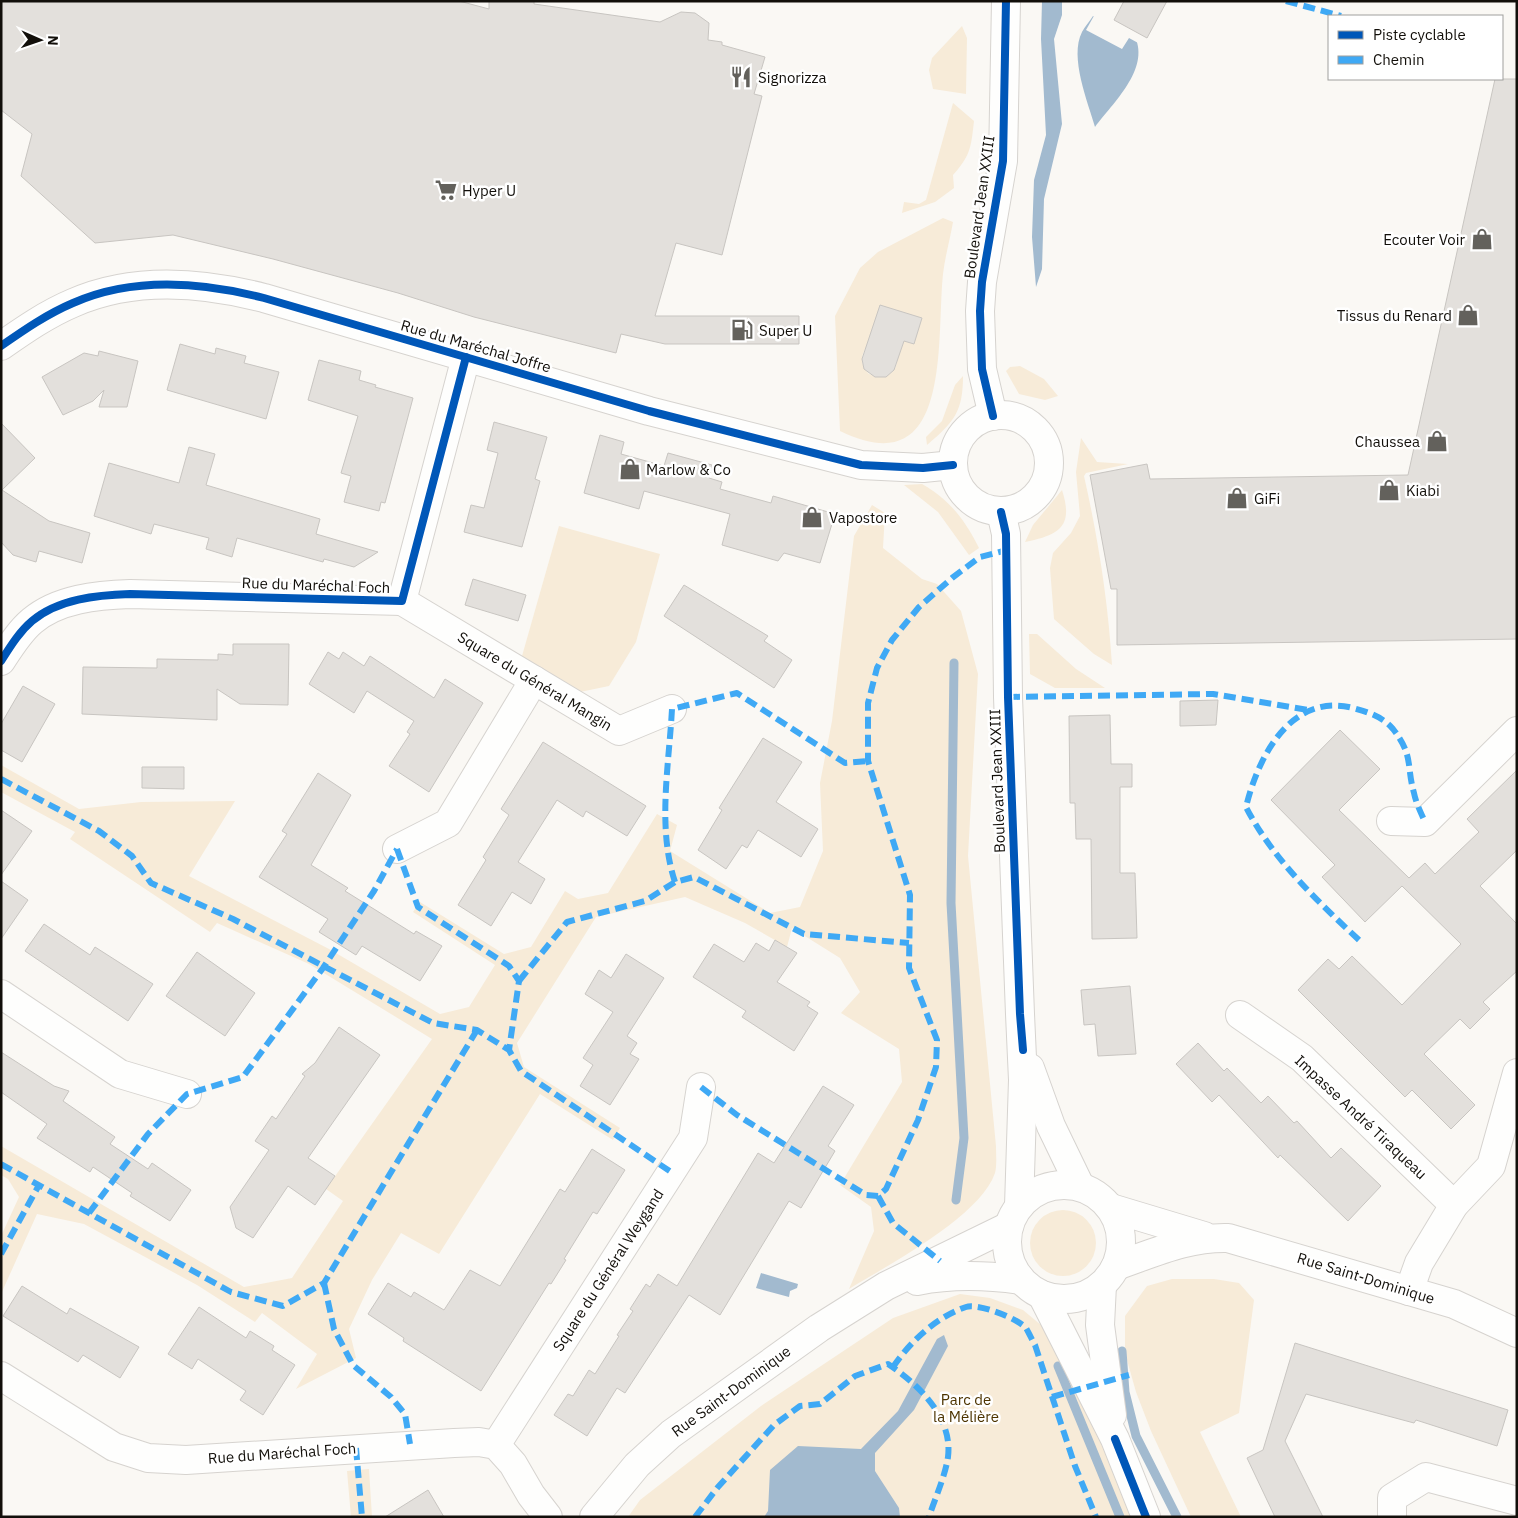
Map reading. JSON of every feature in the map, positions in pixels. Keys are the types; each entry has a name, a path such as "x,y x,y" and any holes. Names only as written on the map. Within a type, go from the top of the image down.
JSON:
{"street":[{"name":"Boulevard Jean XXIII","path":"993,416 982,369 980,311 982,282 1002,161 1006,1"},
{"name":"Rue du Maréchal Joffre","path":"1,346 53,312 95,295 164,284 194,284 225,288 264,298 650,411 861,465 923,468 953,465"},
{"name":"Rue du Maréchal Foch","path":"1,661 19,635 32,621 49,610 96,596 130,594 402,601 466,357"},
{"path":"1005,415 1028,423 1045,441 1049,453 1048,478 1035,499 1025,506 1001,512 977,506 967,498 960,488 953,465 954,453 964,433 982,419 993,416 1005,415"},
{"name":"Boulevard Jean XXIII","path":"1001,512 1006,534 1008,697 1020,1014 1024,1050"},
{"name":"Square du Général Mangin","path":"402,601 619,731 672,710"},
{"path":"397,849 448,823 534,680"},
{"path":"1391,821 1425,822 1517,731"},
{"path":"1,994 120,1074 188,1094"},
{"name":"Impasse André Tiraqueau","path":"1240,1015 1302,1058 1454,1205"},
{"path":"1024,1050 1051,1126 1080,1186"},
{"path":"1024,1050 1014,1216 1007,1240 1008,1254 1013,1268 1031,1287 1115,1439 1146,1517"},
{"path":"1409,1291 1419,1263 1454,1205 1491,1166 1517,1073"},
{"name":"Square du Général Weygand","path":"496,1445 693,1138 701,1087"},
{"path":"1014,1216 1040,1190 1066,1184 1080,1186 1102,1198 1111,1208 1118,1221 1121,1251 1109,1276 1100,1325 1115,1439"},
{"name":"Rue Saint-Dominique","path":"1111,1208 1210,1237 1228,1238 1251,1243 1454,1304 1517,1333"},
{"name":"Rue Saint-Dominique","path":"594,1517 637,1465 670,1434 819,1328 886,1286 989,1238 1014,1216"},
{"name":"Rue Saint-Dominique","path":"1109,1276 1176,1243 1210,1237"},
{"name":"Rue Saint-Dominique","path":"886,1286 942,1276 986,1276 1031,1287"},
{"path":"1031,1287 1057,1299 1073,1299 1088,1294 1109,1276"},
{"name":"Rue du Maréchal Foch","path":"1,1376 114,1447 148,1458 186,1460 479,1442 496,1445"},
{"path":"496,1445 513,1464 531,1495 548,1517"},
{"path":"1392,1517 1392,1498 1426,1477 1517,1501"}],"green space":[{"path":"962,26 967,38 966,94 933,89 929,70 932,58"},
{"path":"953,103 974,121 967,156 953,175 954,188 935,202 902,213 904,202 919,204 926,200"},
{"path":"943,218 953,222 943,274 937,368 931,398 920,423 903,439 877,443 840,431 835,316 860,268 878,252","holes":["922,318 895,350 897,363 891,373 882,377 869,374 862,360 867,346"]},
{"path":"1020,366 1044,379 1058,396 1045,400 1019,394 1006,371 1010,367"},
{"path":"963,376 959,408 944,430 927,445 926,437 942,421 955,385"},
{"path":"1081,438 1097,462 1128,464 1086,473 1084,476 1102,569 1112,665 1094,654 1054,619 1050,568 1053,553 1071,533 1080,516 1076,472"},
{"path":"922,484 948,503 962,519 979,548 969,555 938,512 904,485"},
{"path":"1062,490 1066,513 1065,521 1061,527 1047,536 1025,542 1033,525"},
{"path":"872,505 885,513 883,548 922,579 937,584 961,611 978,674 968,856 996,1146 996,1167 986,1190 971,1206 931,1238 849,1289 874,1231 871,1207 840,1185 902,1082 899,1049 841,1013 860,992 840,958 792,928 787,947 745,923 685,897 596,917 517,1043 524,1067 620,1128 613,1140 540,1094 439,1254 401,1233 372,1280 349,1329 356,1358 296,1389 317,1354 262,1313 255,1322 197,1285 84,1224 37,1214 1,1294 1,1236 19,1197 8,1179 1,1175 1,1146 244,1287 292,1278 343,1201 326,1189 432,1039 309,964 217,923 210,932 70,839 75,832 1,792 1,765 79,809 141,802 235,801 189,876 329,949 440,1014 469,1007 495,965 413,912 420,902 504,954 531,947 565,891 578,899 608,893 657,814 677,825 670,851 770,913 800,907 823,851 820,783 832,721 854,536"},
{"path":"559,526 660,554 636,642 609,686 580,692 522,656"},
{"path":"1029,634 1037,634 1076,669 1105,688 1055,688 1030,674"},
{"path":"1063,1210 1075,1213 1086,1220 1093,1231 1096,1243 1093,1255 1086,1266 1075,1273 1063,1276 1051,1273 1040,1266 1033,1255 1030,1243 1033,1231 1040,1220 1051,1213"},
{"path":"1172,1279 1214,1279 1239,1283 1254,1300 1239,1413 1200,1432 1241,1517 1191,1517 1151,1431 1136,1392 1125,1353 1125,1316 1147,1286"},
{"name":"Parc de la Mélière","path":"960,1294 990,1298 1023,1310 1053,1335 1098,1426 1134,1517 628,1517 640,1500 761,1406 893,1318"},
{"path":"369,1469 372,1517 351,1517 347,1471"}],"water":[{"path":"1042,1 1062,1 1062,15 1054,39 1062,124 1044,199 1042,269 1036,287 1032,237 1034,180 1046,135 1041,39"},
{"path":"1093,16 1135,37 1138,49 1138,61 1134,73 1120,96 1095,127 1084,93 1078,54 1082,32"},
{"path":"761,1273 798,1284 797,1288 790,1291 789,1297 756,1288"},
{"path":"944,1335 948,1346 914,1410 875,1453 875,1471 899,1508 900,1517 764,1517 768,1511 770,1470 798,1446 861,1449 898,1411 937,1339"}],"pier":[{"path":"1095,14 1136,35 1140,44 1129,38 1122,49 1086,30"}],"building":[{"name":"Hyper U","path":"1,1 459,1 489,9 489,1 534,1 534,4 660,22 681,12 695,13 709,23 708,40 722,42 722,45 765,57 754,94 762,96 722,255 676,243 655,316 799,316 799,344 665,344 621,334 616,353 474,317 398,293 273,259 173,235 95,243 21,176 32,134 1,110"},
{"path":"1124,1 1167,1 1147,38 1114,20"},
{"path":"1517,79 1517,639 1117,645 1117,589 1111,589 1090,475 1147,464 1150,479 1408,475 1495,80"},
{"path":"880,305 922,318 914,344 904,341 894,370 886,377 875,377 864,369 862,359"},
{"path":"180,344 215,354 216,348 246,356 244,363 279,372 266,419 167,390"},
{"path":"99,351 138,361 127,407 99,407 104,390 93,401 63,415 42,377 84,353 98,356"},
{"path":"319,360 361,371 359,380 376,385 375,387 413,398 385,503 381,502 379,511 344,502 351,476 341,473 358,416 308,400"},
{"path":"494,422 547,437 535,479 540,481 522,547 464,532 471,505 484,508 498,453 487,450"},
{"path":"1,423 35,458 2,490 49,521 90,533 82,563 39,551 36,562 13,555 1,542"},
{"path":"600,435 624,442 621,454 664,466 668,453 712,465 709,478 722,482 720,489 771,503 773,496 835,514 820,563 784,553 778,561 722,545 730,514 644,491 639,509 584,493"},
{"path":"189,447 215,454 206,485 320,519 316,534 378,552 354,567 324,559 323,562 237,538 232,557 206,549 209,538 154,524 151,534 94,516 109,463 179,483"},
{"path":"473,579 526,595 518,621 465,605"},
{"path":"684,585 768,636 764,641 792,660 774,688 664,616"},
{"path":"233,644 289,644 288,705 240,704 217,689 217,720 82,714 83,667 157,668 157,659 218,660 218,654 233,655"},
{"path":"328,652 339,659 343,652 364,666 370,656 434,698 445,679 483,703 429,792 389,766 410,734 407,732 414,721 367,691 354,713 309,684"},
{"path":"23,686 55,704 22,762 1,750 1,724"},
{"path":"1218,700 1216,725 1180,726 1180,701"},
{"path":"1110,715 1111,764 1132,764 1132,787 1120,787 1120,873 1135,873 1137,938 1092,939 1091,839 1076,839 1075,803 1070,803 1069,716"},
{"path":"1340,730 1380,769 1339,810 1409,878 1425,863 1435,874 1479,832 1467,819 1517,770 1517,850 1480,886 1517,924 1517,971 1483,1002 1490,1009 1470,1029 1460,1019 1424,1054 1475,1105 1451,1129 1412,1090 1405,1097 1298,990 1328,959 1339,969 1352,956 1402,1005 1461,944 1402,886 1365,922 1322,877 1335,865 1271,800"},
{"path":"763,738 802,762 776,802 818,829 801,857 758,830 747,848 742,845 726,869 698,850 722,810 719,808"},
{"path":"543,742 646,806 627,836 586,811 583,817 557,800 518,862 545,879 531,904 512,892 491,926 458,905 486,860 483,857 509,815 501,809"},
{"path":"142,767 184,767 184,789 142,788"},
{"path":"318,773 351,795 311,865 348,888 345,891 414,934 416,931 442,946 420,981 362,946 356,955 319,932 328,919 259,877 287,834 282,831"},
{"path":"1,810 32,831 1,875"},
{"path":"1,881 28,900 1,939"},
{"path":"44,924 90,955 95,947 153,984 128,1021 25,951"},
{"path":"775,940 797,953 777,982 810,1002 807,1006 818,1013 794,1051 742,1017 746,1011 693,977 714,944 744,962 756,943 769,951"},
{"path":"197,952 255,993 225,1036 166,996"},
{"path":"626,954 664,978 627,1036 637,1043 630,1054 639,1059 610,1105 580,1086 593,1065 583,1058 613,1012 585,994 599,970 611,978"},
{"path":"1130,986 1136,1054 1098,1056 1095,1024 1084,1025 1081,990"},
{"path":"339,1027 380,1055 308,1158 335,1176 315,1205 288,1186 253,1238 236,1228 230,1207 269,1150 255,1141 272,1116 276,1119 305,1076 302,1074 315,1063"},
{"path":"1198,1043 1224,1071 1227,1068 1261,1103 1268,1096 1294,1123 1297,1121 1331,1158 1341,1148 1381,1186 1348,1221 1280,1155 1278,1158 1219,1095 1212,1102 1176,1064"},
{"path":"1,1052 54,1086 69,1091 63,1101 115,1137 110,1144 148,1169 152,1163 191,1190 170,1221 130,1196 132,1193 93,1167 90,1172 37,1138 47,1124 1,1092"},
{"path":"823,1086 854,1105 828,1146 835,1151 801,1208 789,1201 720,1315 689,1295 625,1393 617,1388 587,1436 554,1415 568,1394 573,1396 589,1370 595,1374 619,1336 617,1335 633,1311 630,1309 646,1284 650,1287 658,1274 677,1286 758,1153 774,1163"},
{"path":"592,1149 625,1170 597,1214 593,1212 551,1284 549,1283 481,1391 403,1341 404,1338 368,1314 388,1283 411,1297 414,1292 444,1310 470,1270 500,1286 560,1189 565,1192"},
{"path":"22,1286 67,1314 70,1308 139,1347 120,1378 83,1355 78,1362 3,1316"},
{"path":"199,1307 246,1338 250,1331 274,1346 272,1350 295,1365 263,1415 240,1400 246,1391 198,1359 192,1369 168,1354"},
{"path":"1295,1343 1508,1410 1497,1446 1416,1420 1414,1423 1306,1394 1285,1441 1323,1517 1275,1517 1247,1458 1263,1450"},
{"path":"428,1490 444,1517 385,1517"}],"waterway":[{"path":"954,663 951,903 964,1138 956,1200"},
{"path":"1122,1351 1125,1392 1136,1436 1177,1517"},
{"path":"1058,1366 1120,1517"}],"marked path":[{"path":"1286,1 1337,15"},
{"path":"701,1087 737,1115 866,1195 878,1196 886,1189 918,1120 936,1067 937,1040 909,968 910,895 868,761 868,703 877,668 892,640 919,607 952,578 980,557 1007,550"},
{"path":"675,882 670,861 665,818 672,709 737,693 845,763 868,761"},
{"path":"1008,697 1213,694 1308,710"},
{"path":"1359,940 1296,878 1269,844 1246,807 1259,768 1269,749 1295,719 1312,710 1331,706 1353,708 1375,716 1385,721 1393,729 1404,746 1415,797 1425,822"},
{"path":"1,779 99,831 132,856 151,883 233,919 433,1023 477,1030 509,1050 521,1071 671,1172"},
{"path":"397,849 418,907 509,966 519,981 509,1050"},
{"path":"89,1213 148,1134 187,1094 243,1077 323,968 374,891 397,849"},
{"path":"519,981 567,922 645,901 675,882 694,877 804,934 909,943"},
{"path":"1,1164 231,1292 283,1306 324,1283 477,1030"},
{"path":"1,1254 39,1185"},
{"path":"878,1196 893,1223 940,1261"},
{"path":"324,1283 334,1329 353,1365 391,1397 405,1414 410,1444"},
{"path":"893,1367 907,1348 925,1331 944,1317 966,1307 972,1306 988,1309 1021,1324 1026,1328 1035,1345 1075,1466 1096,1517"},
{"path":"695,1517 718,1487 774,1425 800,1406 820,1404 855,1376 888,1364 911,1381 931,1403 945,1428 948,1442 947,1465 929,1517"},
{"path":"1052,1397 1129,1375"},
{"path":"356,1448 362,1517"}],"cycle path":[{"path":"993,416 982,369 980,311 982,282 1003,161 1006,1"},
{"path":"1,346 54,312 96,294 144,285 168,284 217,288 264,298 649,411 861,465 923,468 953,465"},
{"path":"1,661 15,640 32,621 42,614 66,603 91,597 130,594 402,601 466,357"},
{"path":"1001,512 1006,534 1008,697 1023,1050"},
{"path":"1115,1439 1146,1517"}],"place":[{"name":"Signorizza","path":"741,77"},
{"name":"Hyper U","path":"446,190"},
{"name":"Ecouter Voir","path":"1482,239"},
{"name":"Tissus du Renard","path":"1468,315"},
{"name":"Super U","path":"742,330"},
{"name":"Chaussea","path":"1437,441"},
{"name":"Marlow & Co","path":"630,469"},
{"name":"Kiabi","path":"1389,490"},
{"name":"GiFi","path":"1237,498"},
{"name":"Vapostore","path":"812,517"}]}
